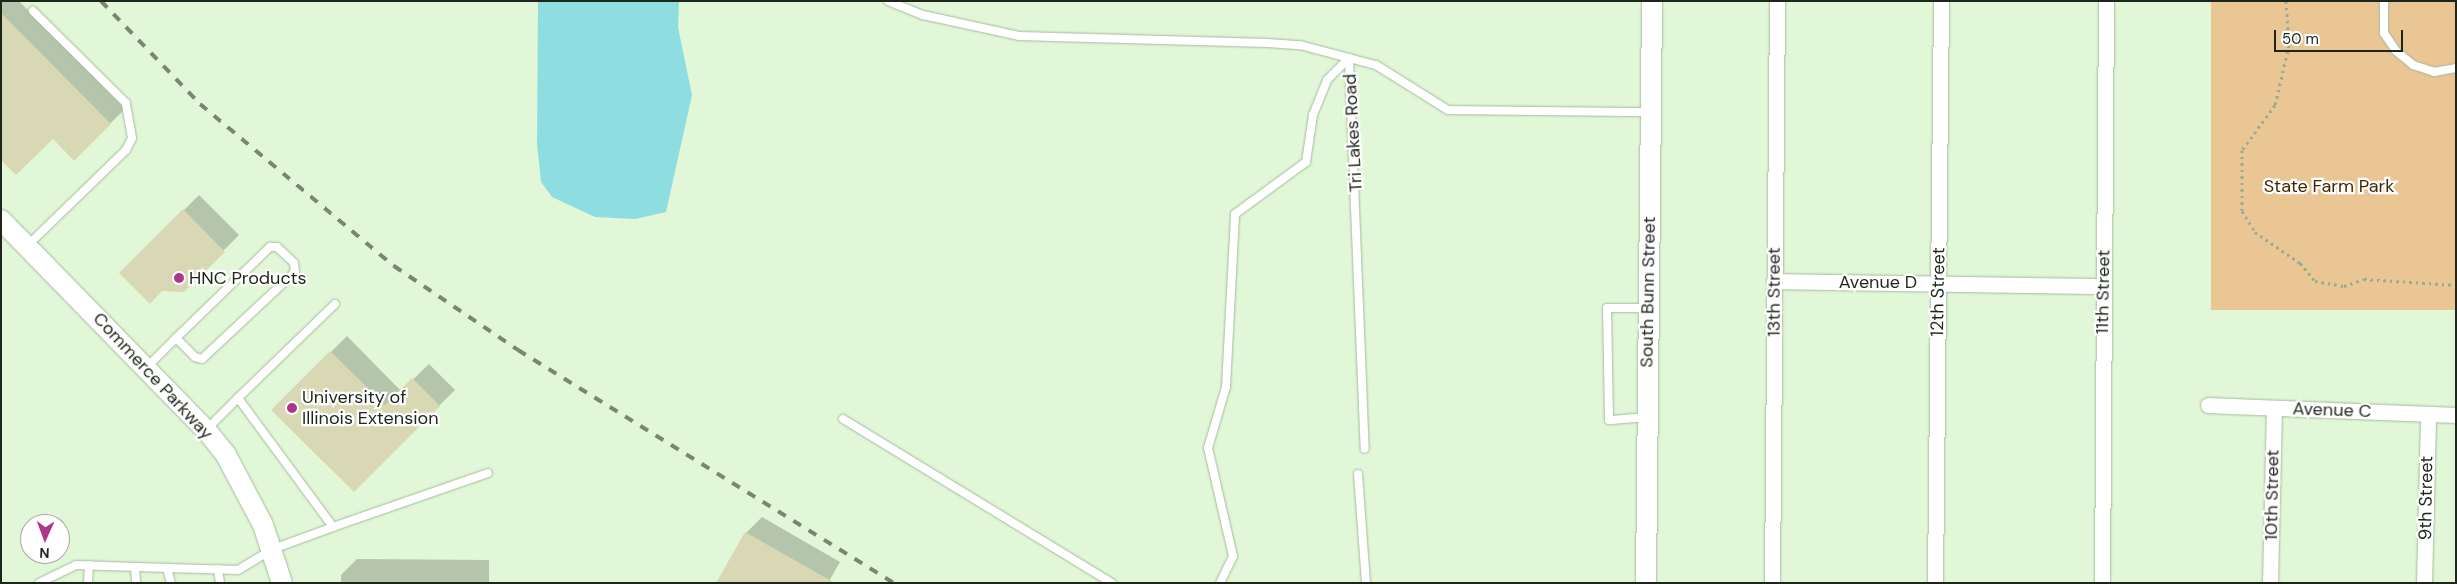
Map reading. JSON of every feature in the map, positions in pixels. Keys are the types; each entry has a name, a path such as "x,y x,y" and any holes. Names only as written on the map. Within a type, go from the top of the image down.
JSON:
{"street":[{"name":"South Bunn Street","path":"1646,583 1652,1"},
{"name":"13th Street","path":"1772,583 1776,1"},
{"name":"12th Street","path":"1935,583 1941,1"},
{"name":"11th Street","path":"2102,583 2102,286 2106,1"},
{"name":"Commerce Parkway","path":"1,220 147,366 206,430 240,480 273,549 282,583"},
{"name":"Avenue D","path":"1774,281 2102,286"},
{"name":"Avenue C","path":"2208,405 2456,415"},
{"name":"10th Street","path":"2270,583 2274,408"},
{"name":"9th Street","path":"2424,583 2428,414"}],"lane":[{"name":"Tri Lakes Road","path":"888,1 923,14 1019,36 1268,43 1349,58 1365,450"},
{"path":"2384,1 2384,34 2396,51 2420,68 2434,72 2456,68"},
{"path":"28,246 126,150 132,138 126,103 33,11"},
{"path":"1220,583 1233,556 1208,448 1226,387 1235,214 1306,162 1321,93 1349,58 1376,65 1448,110 1650,112"},
{"path":"147,366 270,247 277,247 294,264 295,272 202,359 195,357 176,338"},
{"path":"206,430 335,304"},
{"path":"1648,308 1607,308 1609,420 1648,417"},
{"path":"238,398 333,526"},
{"path":"843,420 1112,583"},
{"path":"39,583 76,565 238,570 273,549 333,526 488,473"},
{"path":"1358,474 1366,583"},
{"path":"88,583 89,565"},
{"path":"135,567 136,583"},
{"path":"167,568 171,583"},
{"path":"218,569 220,583"}],"path":[{"path":"2286,1 2289,45 2275,105 2242,150 2242,211 2255,232 2300,263 2315,281 2344,286 2364,279 2456,285"}],"green space":[{"name":"State Farm Park","path":"2211,1 2456,1 2456,310 2211,310"}],"water":[{"path":"538,1 679,1 678,27 692,95 666,212 635,219 595,217 552,197 541,182 537,144"}],"building":[{"path":"1,13 111,124 74,161 53,139 16,175 1,160"},
{"path":"183,209 225,252 184,292 162,291 150,304 119,273"},
{"path":"330,351 385,405 412,378 440,406 354,492 271,410"},
{"path":"745,532 835,583 716,583"}],"railway":[{"path":"101,1 200,104 394,266 518,350 894,583"}],"place":[{"name":"HNC Products","path":"179,278"},
{"name":"University of Illinois Extension","path":"292,408"}]}
